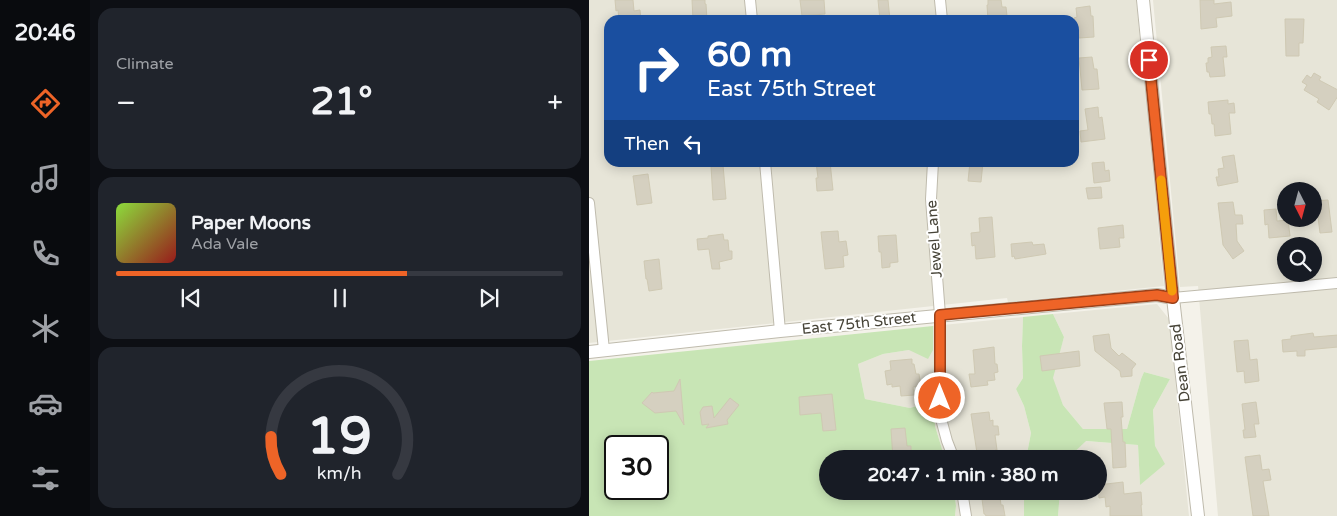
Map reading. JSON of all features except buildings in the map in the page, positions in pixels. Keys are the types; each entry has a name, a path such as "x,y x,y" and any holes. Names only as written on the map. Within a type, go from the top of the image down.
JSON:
{"street":[{"path":"750,0 752,15"},
{"path":"940,0 942,15"},
{"name":"Dean Road","path":"1143,0 1173,298 1198,516"},
{"path":"765,167 780,331"},
{"name":"Jewel Lane","path":"933,167 931,208 940,315 940,415 950,450"},
{"path":"589,203 604,350"},
{"name":"East 75th Street","path":"589,352 940,315 1157,295 1173,298 1337,283"},
{"path":"963,500 966,516"}],"shaded area":[{"path":"589,0 1136,0 1164,286 1008,302 1007,298 589,343"},
{"path":"1153,0 1337,0 1337,516 1218,516 1198,286 1180,287"},
{"path":"1157,304 1169,319 1189,516 1058,516 1059,500 1107,500 1107,450 1076,450 1085,441 1138,445 1140,485 1155,446 1153,410 1170,379 1144,372 1127,429 1083,429 1063,405 1052,378 1064,337 1053,314"},
{"path":"1023,317 1023,378 1016,389 1024,406 1031,433 1028,450 942,450 935,426 934,401 910,408 865,399 858,364 883,354 909,350 933,350 933,326"},
{"path":"955,500 1024,500 1024,516 955,516"}],"green space":[{"path":"1053,314 1064,337 1053,378 1063,405 1083,429 1127,429 1144,372 1170,379 1153,410 1155,446 1165,464 1140,485 1138,445 1086,441 1076,450 1028,450 1031,433 1024,406 1016,389 1023,378 1023,317"},
{"path":"933,326 933,350 928,359 909,350 883,354 858,364 865,399 910,408 934,401 935,426 942,450 819,450 819,500 955,500 955,516 589,516 589,361"},
{"path":"1024,500 1059,500 1058,516 1024,516"}],"slow traffic":[{"path":"1161,180 1172,291"}],"route":[{"path":"940,398 940,315 1157,295 1173,298 1149,60"}]}
